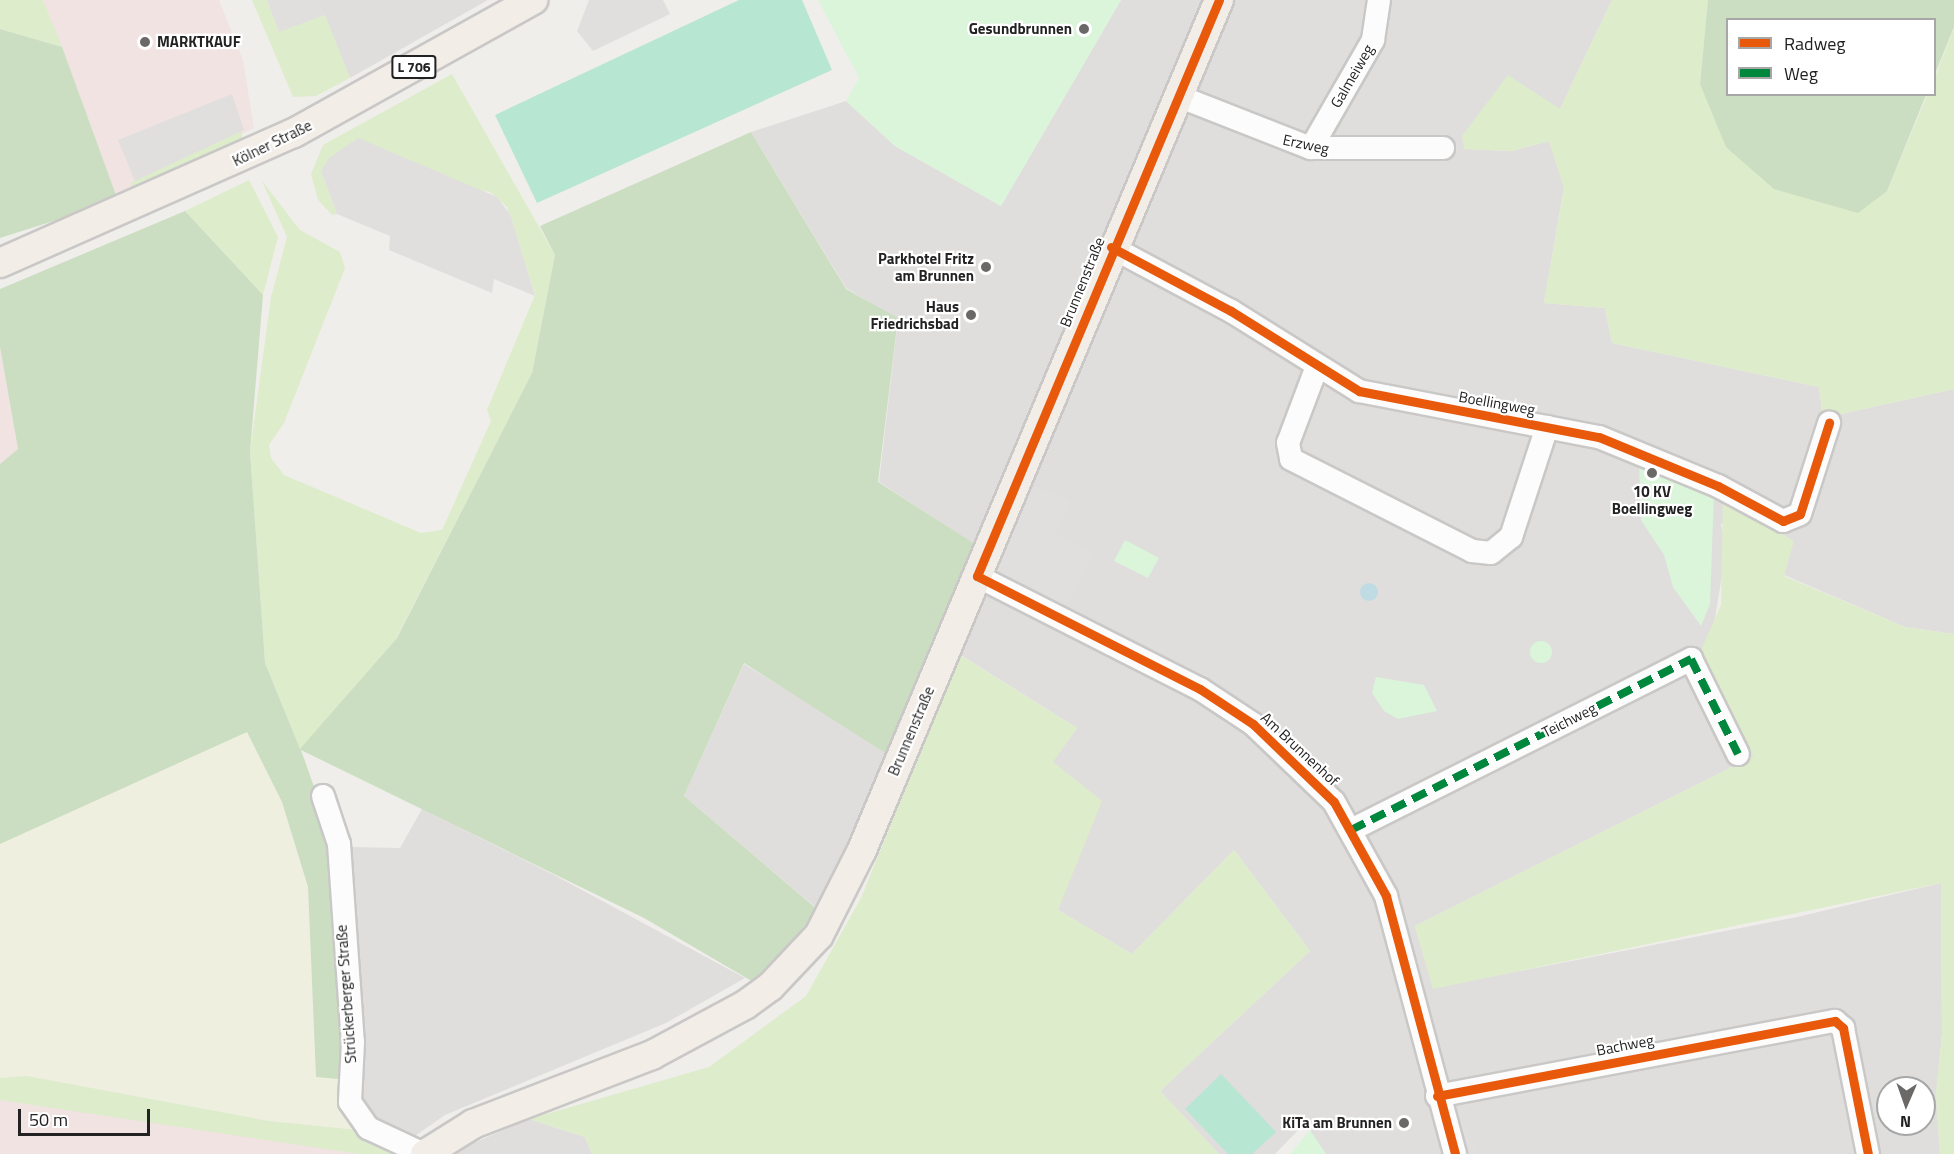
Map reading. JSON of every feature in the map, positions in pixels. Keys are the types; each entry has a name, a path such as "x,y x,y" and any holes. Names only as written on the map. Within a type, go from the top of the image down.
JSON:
{"main road":[{"name":"Kölner Straße","path":"0,263 290,135 533,0"},
{"name":"Brunnenstraße","path":"746,1005 771,987 819,935 862,850 1111,248 1219,0"},
{"name":"Strückerberger Straße","path":"425,1154 473,1124 651,1055 746,1005"}],"street":[{"name":"Galmeiweg","path":"1311,148 1373,40 1379,0"},
{"name":"Erzweg","path":"1178,96 1311,148 1443,148"},
{"name":"Boellingweg","path":"1111,248 1231,311 1316,369 1359,391 1599,437 1656,459 1788,522 1800,514 1829,423"},
{"name":"Boellingweg","path":"1316,369 1288,443 1291,459 1472,551 1491,553 1511,537 1547,428"},
{"name":"Am Brunnenhof","path":"977,576 1129,649 1253,724 1334,802 1386,896 1437,1096 1455,1154"},
{"name":"Teichweg","path":"1351,830 1691,659 1738,754"},
{"name":"Strückerberger Straße","path":"323,796 339,844 352,1042 350,1102 368,1128 425,1154"},
{"name":"Bachweg","path":"1437,1096 1819,1023 1835,1022 1842,1028 1869,1154"}],"shaded area":[{"name":"MARKTKAUF","path":"43,0 219,0 243,60 254,128 116,195"},
{"path":"267,0 319,0 325,15 279,32"},
{"path":"318,0 488,0 350,78"},
{"path":"589,0 663,0 670,14 593,51 577,31"},
{"path":"1121,0 1612,0 1560,109 1464,149 1512,151 1549,141 1564,187 1544,303 1605,308 1612,343 1819,387 1823,418 1954,389 1954,634 1905,627 1784,575 1721,523 1726,551 1714,624 1733,720 1754,756 1415,926 1433,988 1797,917 1941,883 1942,1034 1936,1094 1940,1154 1326,1154 1304,1124 1275,1154 1219,1154 1160,1091 1310,951 1234,850 1132,954 1058,910 1076,856 1052,762 1077,728 935,639 979,547 879,482 898,319 846,288 751,132 846,101 895,146 1001,206"},
{"path":"232,94 244,130 135,181 118,140"},
{"path":"358,138 497,197 510,214 535,296 494,279 492,293 389,250 390,236 337,214 321,171 329,158"},
{"path":"0,347 18,449 0,464"},
{"path":"1030,485 1071,500 1055,535 1093,554 1065,611 993,576"},
{"path":"744,664 899,759 827,917 684,796"},
{"path":"422,809 556,876 745,978 666,1023 445,1115 405,1143 387,1134 356,1103 347,847 400,848"},
{"path":"0,1100 35,1101 359,1154 0,1154"},
{"path":"1459,1114 1477,1154 1465,1154 1450,1118"},
{"path":"529,1119 585,1137 592,1154 448,1154"}],"green space":[{"path":"0,0 43,0 62,47 0,29"},
{"path":"252,0 267,0 279,31 325,15 350,78 316,96 293,97"},
{"path":"739,0 802,0 832,70 537,203 495,115"},
{"path":"818,0 1121,0 1001,206 895,146 846,101 859,78"},
{"path":"1612,0 1708,0 1700,84 1887,191 1927,96 1936,96 1936,74 1954,28 1954,389 1823,418 1819,387 1612,343 1605,308 1544,303 1564,188 1549,141 1512,151 1464,149 1462,136 1508,75 1560,109"},
{"path":"1708,0 1954,0 1954,27 1936,72 1936,18 1726,18 1726,96 1926,96 1887,191 1858,213 1774,189 1726,147 1700,84"},
{"path":"0,29 62,47 116,195 110,203 0,238"},
{"path":"452,74 555,255 532,373 396,639 300,750 265,663 250,452 271,297 287,237 262,181 300,230 340,252 345,268 284,423 269,445 271,458 284,475 421,533 442,530 491,421 487,410 535,295 507,207 490,192 321,171 337,214 332,215 318,200 311,174 323,145"},
{"path":"242,130 242,139 132,187 131,182"},
{"path":"751,132 846,289 898,318 878,482 975,544 887,754 744,663 684,796 818,910 755,983 644,918 301,750 333,841 349,1080 316,1077 308,887 282,802 247,732 0,844 0,464 18,449 0,347 0,289 185,211 263,295 250,452 265,663 300,749 397,638 532,373 555,255 540,226"},
{"path":"249,180 278,237 263,295 185,211"},
{"path":"1639,462 1714,493 1710,604 1701,626 1673,587 1664,555 1641,520"},
{"path":"1723,499 1794,541 1784,576 1905,627 1954,634 1954,1154 1940,1154 1936,1094 1942,1034 1941,883 1433,989 1415,926 1754,756 1698,657 1721,605"},
{"path":"1125,540 1159,558 1148,578 1114,561"},
{"path":"1541,641 1549,644 1552,652 1549,660 1541,663 1533,660 1530,652 1533,644"},
{"path":"960,655 1077,728 1053,762 1102,801 1058,910 1132,954 1234,850 1310,951 1160,1091 1219,1154 592,1154 585,1137 529,1119 709,1067 806,996 861,898"},
{"path":"1376,677 1424,685 1437,711 1398,719 1384,711 1372,693"},
{"path":"247,732 282,802 308,887 316,1077 349,1080 368,1131 269,1121 27,1076 0,1078 0,844"},
{"path":"1221,1074 1276,1132 1252,1154 1228,1154 1185,1109"},
{"path":"27,1076 269,1121 368,1131 404,1154 359,1154 0,1100 0,1078"},
{"path":"1310,1130 1326,1154 1290,1154"}],"water":[{"path":"1369,583 1375,586 1378,592 1375,598 1369,601 1363,598 1360,592 1363,586"}],"marked path":[{"path":"1351,830 1691,659 1738,754"}],"cycle path":[{"path":"1219,0 977,576 1200,689 1253,724 1334,802 1386,896 1455,1154"},
{"path":"1111,247 1231,311 1359,391 1599,437 1718,486 1783,521 1800,514 1829,423"},
{"path":"1437,1096 1835,1021 1843,1028 1868,1154"}],"place":[{"name":"Gesundbrunnen","path":"1084,29"},
{"name":"MARKTKAUF","path":"145,42"},
{"name":"Parkhotel Fritz am Brunnen","path":"986,267"},
{"name":"Haus Friedrichsbad","path":"971,315"},
{"name":"10 KV Boellingweg","path":"1652,473"},
{"name":"KiTa am Brunnen","path":"1404,1123"}]}
